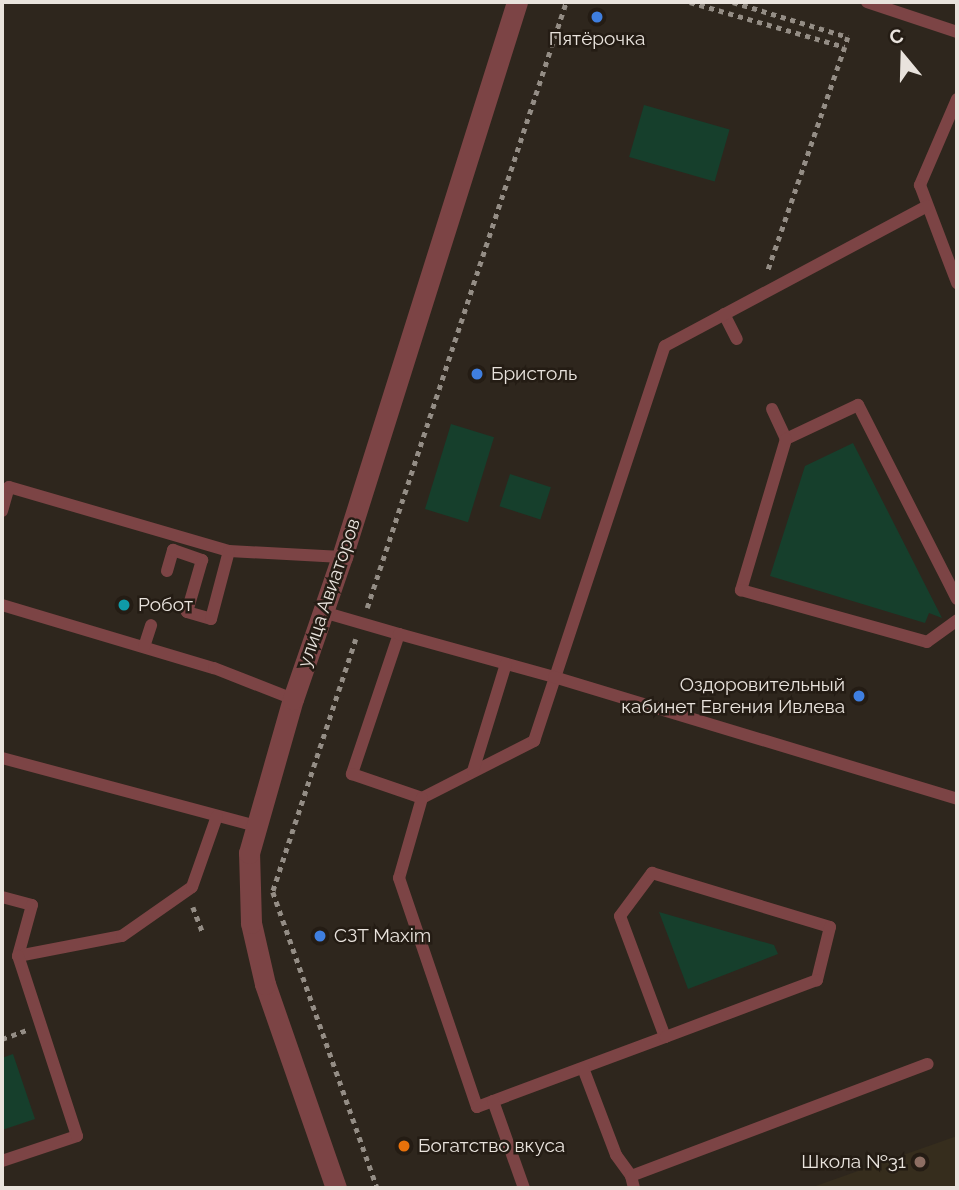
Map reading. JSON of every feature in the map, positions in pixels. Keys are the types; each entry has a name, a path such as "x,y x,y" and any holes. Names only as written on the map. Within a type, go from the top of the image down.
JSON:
{"street":[{"name":"улица Авиаторов","path":"336,1188 265,984 255,946 249,898 249,853 293,699 342,557 517,2"}],"lane":[{"path":"867,2 957,32"},
{"path":"957,99 920,185 957,283"},
{"path":"665,1037 620,916 652,873 830,927 817,980 583,1068 477,1107 399,878 422,798 534,741 666,346 927,206"},
{"path":"724,314 737,339"},
{"path":"786,439 858,405 957,599"},
{"path":"772,409 786,439 741,590 927,642 957,621"},
{"path":"2,511 9,487 229,551 342,557"},
{"path":"167,571 173,550 202,560 187,612 211,619 229,551"},
{"path":"2,605 214,668 293,699"},
{"path":"323,612 554,677 957,799"},
{"path":"144,647 151,625"},
{"path":"400,634 352,774 422,798"},
{"path":"473,771 506,664"},
{"path":"2,758 255,826"},
{"path":"18,956 122,936 187,891 192,887 217,816"},
{"path":"2,897 32,905 18,956 77,1136 2,1161"},
{"path":"583,1068 616,1155 633,1182 928,1064"},
{"path":"493,1101 524,1188"}],"path":[{"path":"377,1188 273,892 566,2"},
{"path":"690,2 845,47"},
{"path":"733,2 849,37 770,269 758,275"},
{"path":"187,891 203,933"},
{"path":"2,1039 41,1025"}],"shaded area":[{"name":"Школа №31","path":"957,1136 957,1188 810,1188"}],"green space":[{"path":"644,105 730,130 715,181 629,157"},
{"path":"451,424 494,437 468,522 425,509"},
{"path":"853,443 942,618 929,613 925,623 770,576 805,466"},
{"path":"510,474 551,487 540,520 499,506"},
{"path":"659,912 774,945 778,954 688,989"},
{"path":"13,1054 35,1119 2,1130 2,1058"}],"place":[{"name":"Пятёрочка","path":"597,17"},
{"name":"Бристоль","path":"477,374"},
{"name":"Робот","path":"124,605"},
{"name":"Оздоровительный кабинет Евгения Ивлева","path":"859,696"},
{"name":"СЗТ Maxim","path":"320,936"},
{"name":"Богатство вкуса","path":"404,1146"},
{"name":"Школа №31","path":"920,1162"}]}
